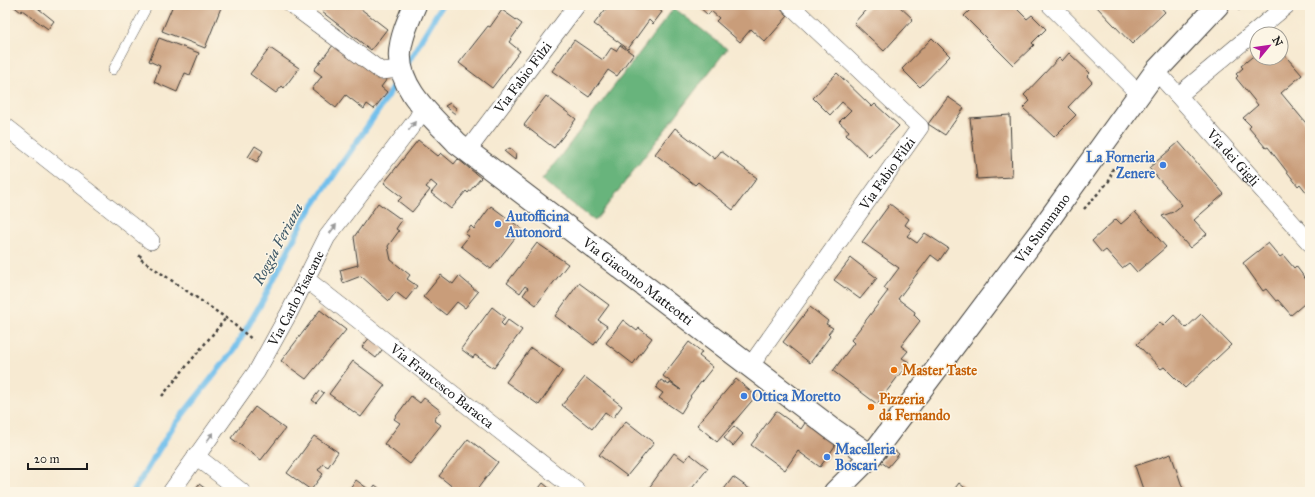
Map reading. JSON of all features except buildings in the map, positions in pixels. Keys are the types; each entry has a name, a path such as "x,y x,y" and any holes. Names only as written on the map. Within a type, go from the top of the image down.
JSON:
{"street":[{"path":"292,5 381,71 401,69"},
{"name":"Via Giacomo Matteotti","path":"415,5 400,51 401,69 419,101 457,143 751,365 831,428 871,456"},
{"name":"Via Fabio Filzi","path":"468,150 577,5"},
{"name":"Via Fabio Filzi","path":"751,365 920,127 790,5"},
{"path":"1050,5 1138,94"},
{"name":"Via Summano","path":"836,492 871,456 1042,229 1138,94 1156,72 1218,5"},
{"path":"1179,95 1287,5"},
{"name":"Via dei Gigli","path":"1156,72 1179,95 1310,243"},
{"name":"Via Carlo Pisacane","path":"172,492 257,371 289,314 327,237 417,119 419,101"},
{"path":"5,126 151,241"},
{"name":"Via Francesco Baracca","path":"306,279 578,492"},
{"path":"196,456 242,492"}],"lane":[{"path":"113,70 148,5"}],"path":[{"path":"151,241 139,258 226,318 256,341"},
{"path":"162,396 226,318"}],"green space":[{"path":"674,8 727,49 595,221 542,180"}],"waterway":[{"name":"Roggia Feriana","path":"407,64 442,5"},
{"name":"Roggia Feriana","path":"133,492 172,428 234,350 263,300 304,219 384,102 398,78"}],"place":[{"name":"La Forneria Zenere","path":"1163,165"},
{"name":"Autofficina Autonord","path":"498,224"},
{"name":"Master Taste","path":"894,370"},
{"name":"Ottica Moretto","path":"744,396"},
{"name":"Pizzeria da Fernando","path":"871,407"},
{"name":"Macelleria Boscari","path":"827,457"}]}
